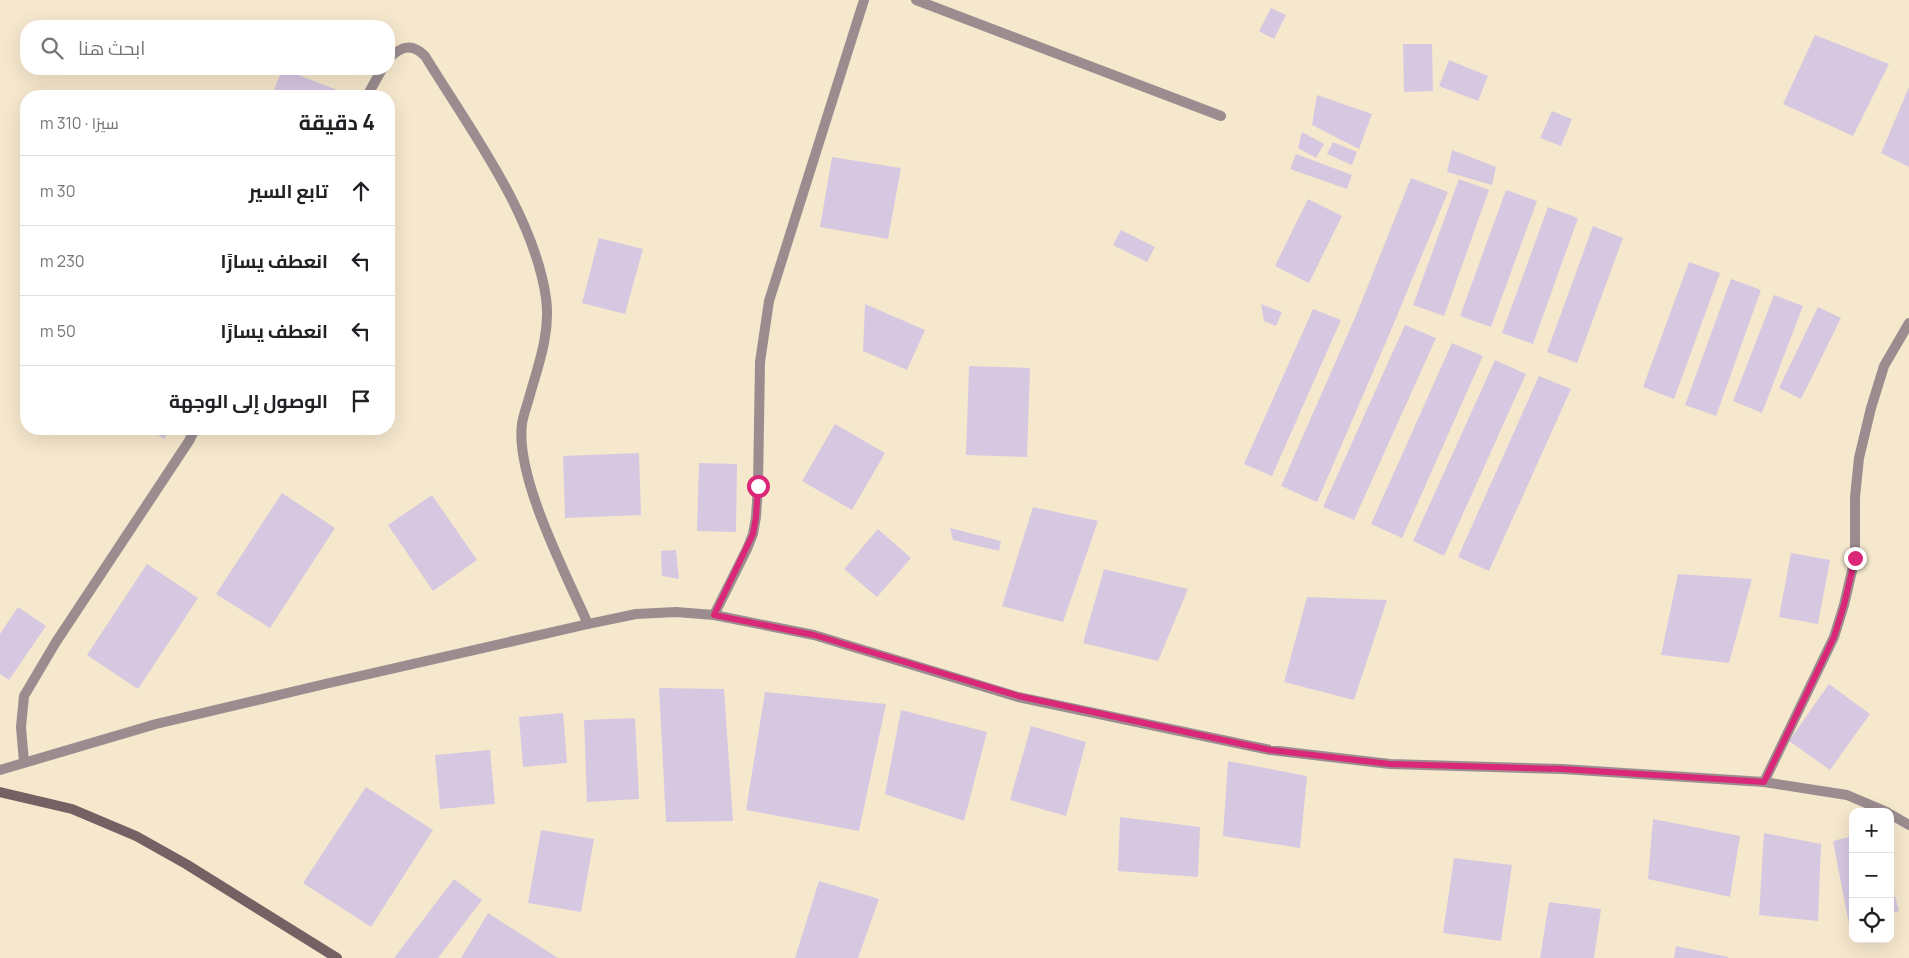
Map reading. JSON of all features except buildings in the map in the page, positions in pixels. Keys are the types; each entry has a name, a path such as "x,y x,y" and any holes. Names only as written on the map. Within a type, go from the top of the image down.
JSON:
{"main road":[{"path":"0,792 72,809 136,836 186,864 337,958"}],"street":[{"path":"714,615 748,549 756,517 760,362 769,301 864,0"},
{"path":"916,0 1221,116"},
{"path":"395,53 405,48 417,49 425,56 502,181 531,239 546,299 547,332 522,424 524,459 532,491 588,624"},
{"path":"371,90 379,75"},
{"path":"1764,782 1834,637 1842,613 1855,558 1855,498 1859,458 1871,408 1884,366 1909,323"},
{"path":"24,762 20,726 24,696 56,642 192,435"},
{"path":"0,770 156,724 588,624 636,614 676,612 714,615 814,635 1018,696 1270,750 1390,764 1562,769 1764,782 1848,795 1878,808"},
{"path":"1894,816 1909,825"}],"route":[{"path":"758,486 756,517 748,549 714,615 814,635 1018,696 1270,750 1390,764 1562,769 1764,782 1834,637 1855,558"}]}
